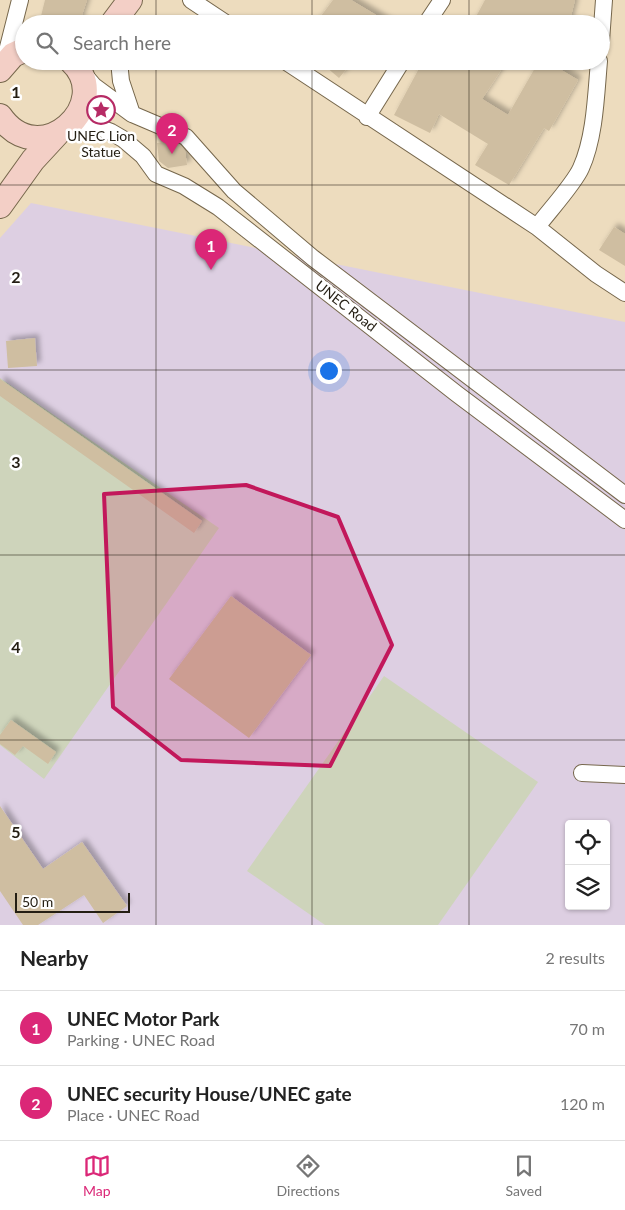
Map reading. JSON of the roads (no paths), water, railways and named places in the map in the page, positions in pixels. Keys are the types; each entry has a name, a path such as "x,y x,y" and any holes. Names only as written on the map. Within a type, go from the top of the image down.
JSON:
{"main road":[{"path":"2,66 15,57"},
{"path":"0,116 6,124 17,132 30,137 45,138 57,134 69,127 78,116 83,104 84,90 79,70"},
{"path":"0,206 33,160 57,134"}],"street":[{"path":"16,15 20,0"},
{"path":"191,0 214,15"},
{"path":"432,15 442,0"},
{"path":"603,15 604,0"},
{"path":"2,66 15,18"},
{"name":"UNEC Road","path":"82,70 94,86 132,114 186,136 234,191 313,258 625,495"},
{"path":"120,70 121,81 132,114"},
{"path":"298,70 537,227 596,274 625,292"},
{"path":"367,117 396,70"},
{"path":"537,227 580,169 593,117 598,70"},
{"name":"UNEC Road","path":"57,134 79,127 98,127 123,138 143,156 156,174 184,186 218,207 457,394 625,520"},
{"path":"457,394 471,379"},
{"path":"582,773 625,775"}],"place":[{"name":"UNEC Lion Statue","path":"101,110"},
{"name":"UNEC security House/UNEC gate","path":"172,154"},
{"name":"UNEC Motor Park","path":"211,270"}]}
